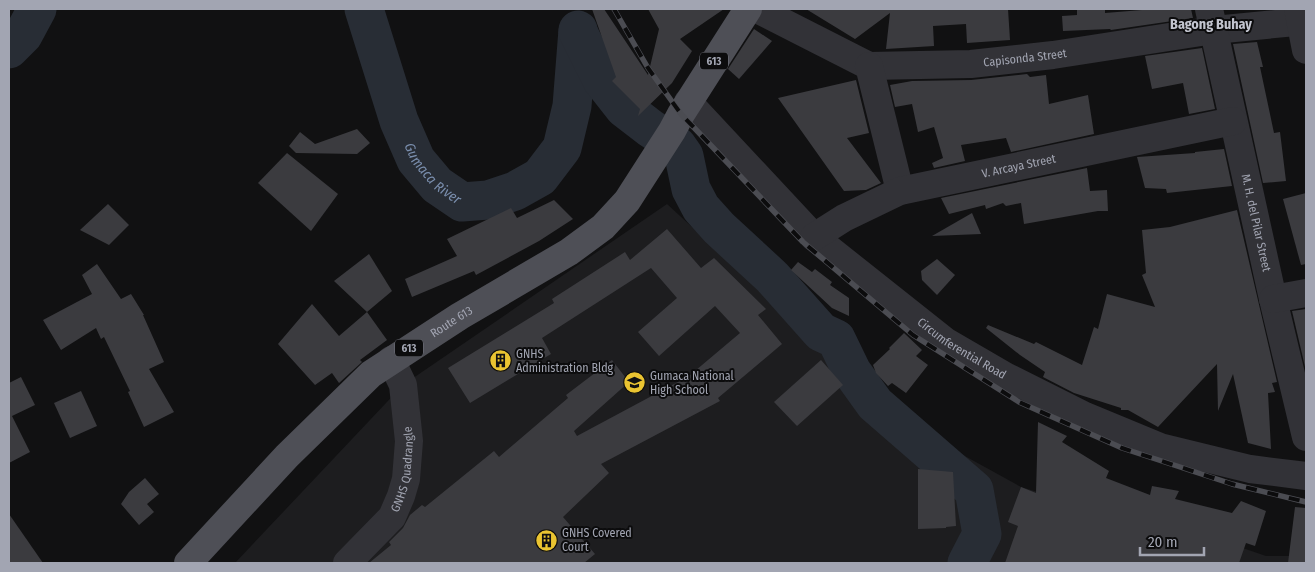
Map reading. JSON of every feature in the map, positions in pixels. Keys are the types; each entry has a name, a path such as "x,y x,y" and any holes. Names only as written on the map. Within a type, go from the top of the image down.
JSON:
{"main road":[{"name":"613","path":"688,102 748,9"},
{"name":"Route 613","path":"193,562 287,456 371,374 460,316 569,252 604,227 627,201 672,131 688,102"}],"street":[{"name":"Capisonda Street","path":"757,9 869,66 970,64 1054,55 1211,19 1302,17"},
{"path":"1302,17 1306,50"},
{"name":"M. H. del Pilar Street","path":"1211,19 1272,299 1306,437"},
{"path":"869,66 900,191"},
{"name":"Circumferential Road","path":"688,102 814,237 945,341 1085,416 1160,447 1250,468 1306,476"},
{"name":"V. Arcaya Street","path":"814,237 844,218 900,191 1233,121"},
{"path":"1272,299 1306,293"},
{"name":"GNHS Quadrangle","path":"347,563 392,517 406,479 409,440 403,385 391,360"}],"shaded area":[{"name":"Gumaca National High School","path":"667,204 905,423 1021,487 1081,505 1109,502 1266,556 1306,556 1306,563 235,563 403,385"}],"building":[{"path":"592,9 604,9 648,75 659,29 648,9 724,9 680,39 692,51 672,83 638,116 640,109 612,81 616,77"},
{"path":"806,9 1008,9 1010,40 967,43 966,24 933,26 934,46 886,49 890,13 855,39"},
{"path":"1077,9 1105,9 1105,13 1154,9 1191,9 1193,18 1111,30 1063,31 1062,16 1077,15"},
{"path":"754,29 772,41 739,79 728,69"},
{"path":"1257,42 1263,67 1260,67 1274,133 1280,132 1286,181 1263,183 1233,44"},
{"path":"1202,48 1215,109 1189,114 1183,83 1152,89 1145,56"},
{"path":"1027,74 1030,77 1046,75 1049,104 1088,95 1094,134 1011,152 1006,138 961,145 965,161 934,168 932,163 943,158 934,127 918,132 912,104 895,107 890,85 912,81 971,80"},
{"path":"856,80 869,133 847,138 881,183 866,190 844,191 778,98"},
{"path":"357,129 370,143 357,154 296,153 289,146 300,132 315,144"},
{"path":"1224,149 1232,186 1167,193 1166,189 1145,188 1137,157"},
{"path":"287,153 338,194 311,231 258,183"},
{"path":"1087,168 1090,191 1107,190 1108,211 1098,211 1024,224 1021,203 1006,206 1003,203 986,209 985,205 949,214 941,198"},
{"path":"1306,193 1306,264 1301,265 1283,199"},
{"path":"554,200 573,219 539,241 476,275 474,271 412,297 405,279 457,256 447,239 511,208 517,218"},
{"path":"108,204 129,225 109,245 80,230"},
{"path":"1237,210 1277,382 1272,383 1275,392 1268,393 1271,449 1248,443 1233,374 1218,411 1217,364 1158,427 1128,410 1121,410 1121,408 1074,393 1043,377 1045,372 986,328 988,325 1034,344 1036,342 1082,365 1094,327 1098,329 1107,294 1155,307 1142,275 1146,273 1142,230 1170,227"},
{"path":"972,213 981,234 932,236"},
{"path":"667,229 701,268 714,258 766,309 758,315 782,344 718,398 720,401 601,464 609,473 563,517 595,554 584,563 369,563 391,545 389,542 403,528 410,515 422,505 425,507 494,451 499,457 568,398 566,395 612,360 629,382 574,431 577,436 689,376 740,333 715,306 659,356 638,332 677,298 651,268 542,338 551,354 470,403 448,368 554,303 552,299 625,252 630,260"},
{"path":"369,254 392,291 367,312 334,281"},
{"path":"937,259 955,275 937,295 922,280 921,271"},
{"path":"798,262 812,272 815,269 832,282 830,285 849,298 849,316 832,308 791,270"},
{"path":"97,264 121,299 131,294 144,315 164,362 149,369 174,412 144,427 128,392 130,391 104,337 101,339 96,328 61,350 43,320 92,294 82,275"},
{"path":"312,304 339,336 367,312 387,340 360,360 362,362 339,383 332,373 315,385 278,344"},
{"path":"1306,309 1306,371 1292,311"},
{"path":"904,333 922,350 916,356 928,365 906,393 892,383 888,386 876,373 873,365"},
{"path":"821,360 843,385 797,426 774,402"},
{"path":"21,377 35,405 12,416 30,452 9,463 9,383"},
{"path":"81,391 97,426 70,438 54,403"},
{"path":"1038,422 1067,436 1062,442 1109,471 1106,478 1150,495 1152,486 1179,491 1175,499 1232,513 1241,501 1266,511 1255,546 1246,543 1239,563 1005,563 1018,526 1008,522 1021,487 1036,493"},
{"path":"918,469 953,472 956,526 918,529"},
{"path":"145,478 159,494 147,504 154,512 139,525 121,504 129,492"},
{"path":"1295,507 1306,508 1306,563 1288,563"},
{"path":"9,514 43,563 9,563"}],"waterway":[{"name":"Gumaca River","path":"9,49 23,35 37,9"},
{"name":"Gumaca River","path":"364,9 399,121 416,160 437,185 462,202 488,200 515,191 540,177 562,148 572,106 578,30"},
{"path":"578,32 602,80 624,108 677,146 684,156 691,189 701,208 719,228 772,277 821,332 836,339 852,372 875,404 974,490 982,534 967,563"}],"railway":[{"path":"614,9 648,68 681,114 803,242 913,335 1019,402 1122,448 1232,484 1306,502"}],"place":[{"name":"GNHS Administration Bldg","path":"500,361"},
{"name":"Gumaca National High School","path":"634,383"},
{"name":"GNHS Covered Court","path":"546,540"}],"district":[{"name":"Bagong Buhay","path":"1211,24"}]}
